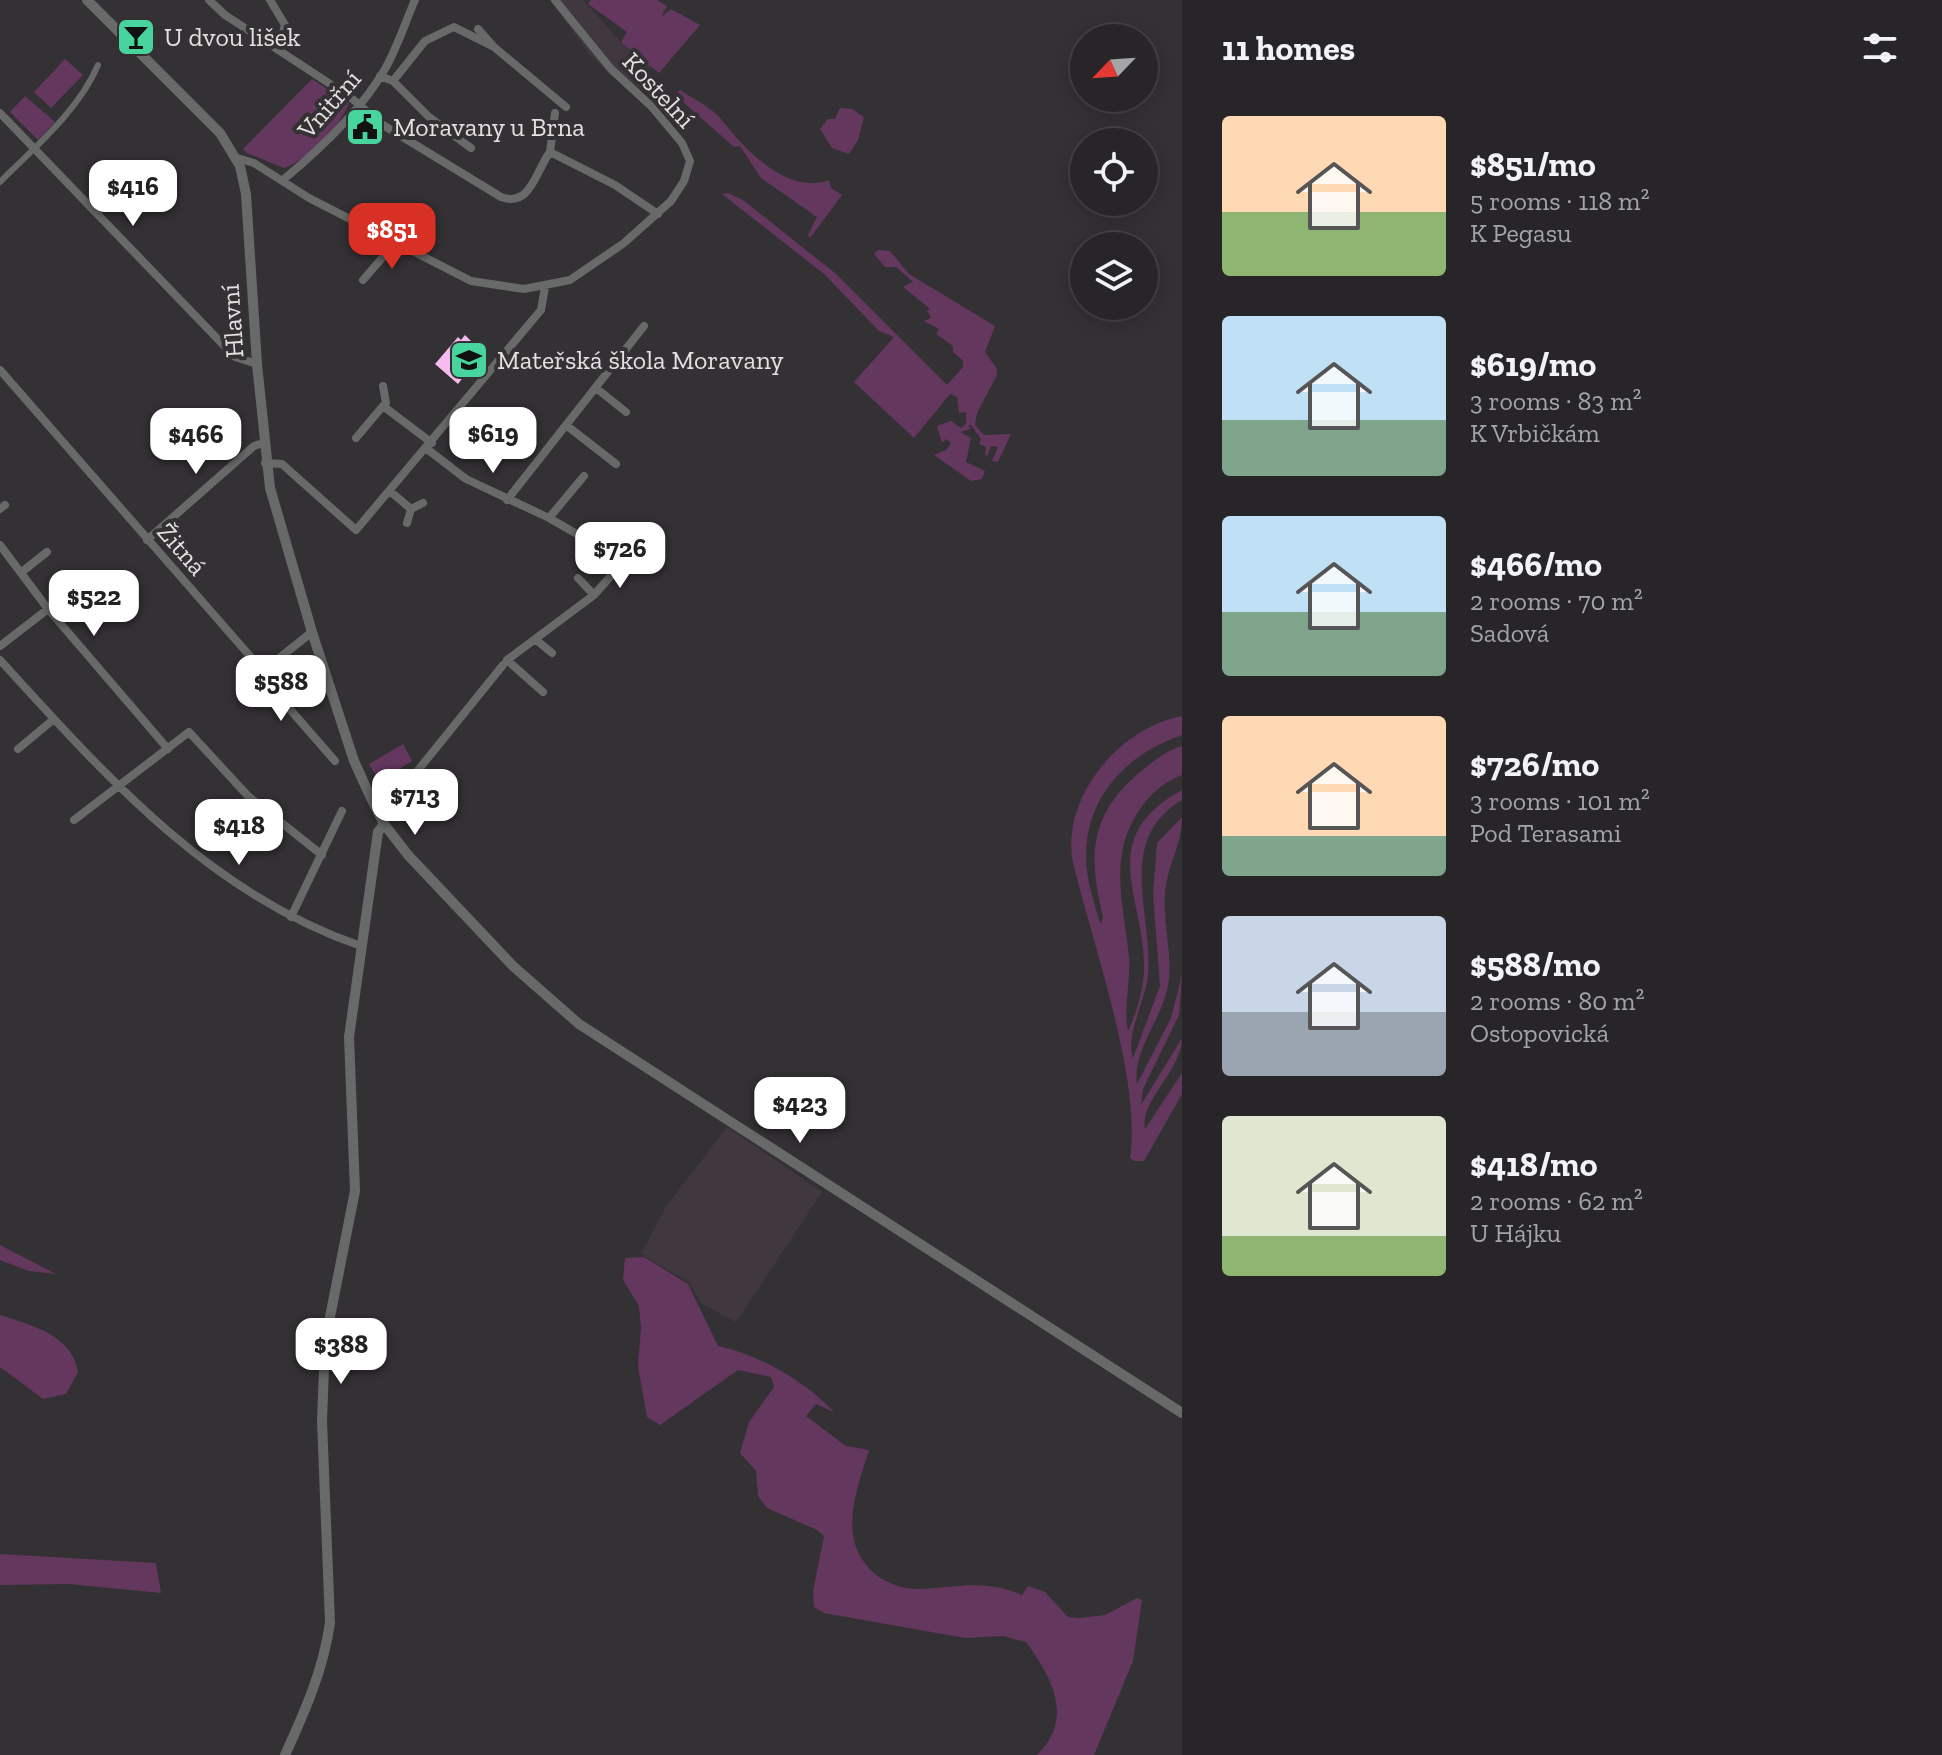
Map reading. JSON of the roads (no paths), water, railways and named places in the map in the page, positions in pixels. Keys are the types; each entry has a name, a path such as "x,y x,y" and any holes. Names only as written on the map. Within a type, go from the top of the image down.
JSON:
{"street":[{"name":"Hlavní","path":"87,0 220,133 237,158 246,194 265,463 280,528 354,761 384,824 513,966 579,1024 1182,1413"},
{"path":"209,0 225,15 383,125 505,199 515,200 526,192 550,152 555,113"},
{"path":"270,0 285,25 278,50"},
{"name":"Vnitřní","path":"283,180 316,151 380,76 415,0"},
{"name":"Kostelní","path":"545,287 577,275 658,214 684,181 690,165 686,150 651,106 611,69 555,0"},
{"path":"393,81 425,41 454,27 494,47"},
{"path":"478,29 494,47 566,107"},
{"path":"0,182 93,81 98,65"},
{"path":"380,76 393,81 429,117 471,148"},
{"path":"0,113 235,357 257,364"},
{"path":"550,152 615,185 658,214"},
{"path":"237,158 471,281 524,289 545,287 541,310 356,530 282,464 265,463"},
{"path":"363,280 396,242"},
{"path":"507,500 644,326"},
{"name":"Žitná","path":"0,370 263,671 267,683 335,761"},
{"path":"356,438 386,403 383,386"},
{"path":"596,388 626,412"},
{"path":"383,406 466,479 549,518 624,561 594,595 507,660 543,692"},
{"path":"566,425 616,464"},
{"path":"147,540 254,446 263,443"},
{"path":"549,518 584,476"},
{"path":"391,492 411,509"},
{"path":"407,523 411,509 423,503"},
{"path":"0,545 23,571 48,609 168,749"},
{"path":"23,571 47,552"},
{"path":"578,578 594,595"},
{"path":"0,646 48,609"},
{"path":"263,671 312,632"},
{"path":"535,639 552,653"},
{"path":"0,660 117,786 201,860 291,917 361,946"},
{"path":"375,806 398,795 503,665"},
{"path":"18,749 54,719"},
{"path":"74,820 189,732 248,796 322,855"},
{"path":"291,917 342,811"},
{"path":"285,1755 317,1682 330,1623 322,1421 325,1342 355,1191 349,1037 378,832 384,824"}],"place":[{"name":"U dvou lišek","path":"136,37"},
{"name":"Moravany u Brna","path":"365,127"},
{"name":"Mateřská škola Moravany","path":"469,360"}]}
